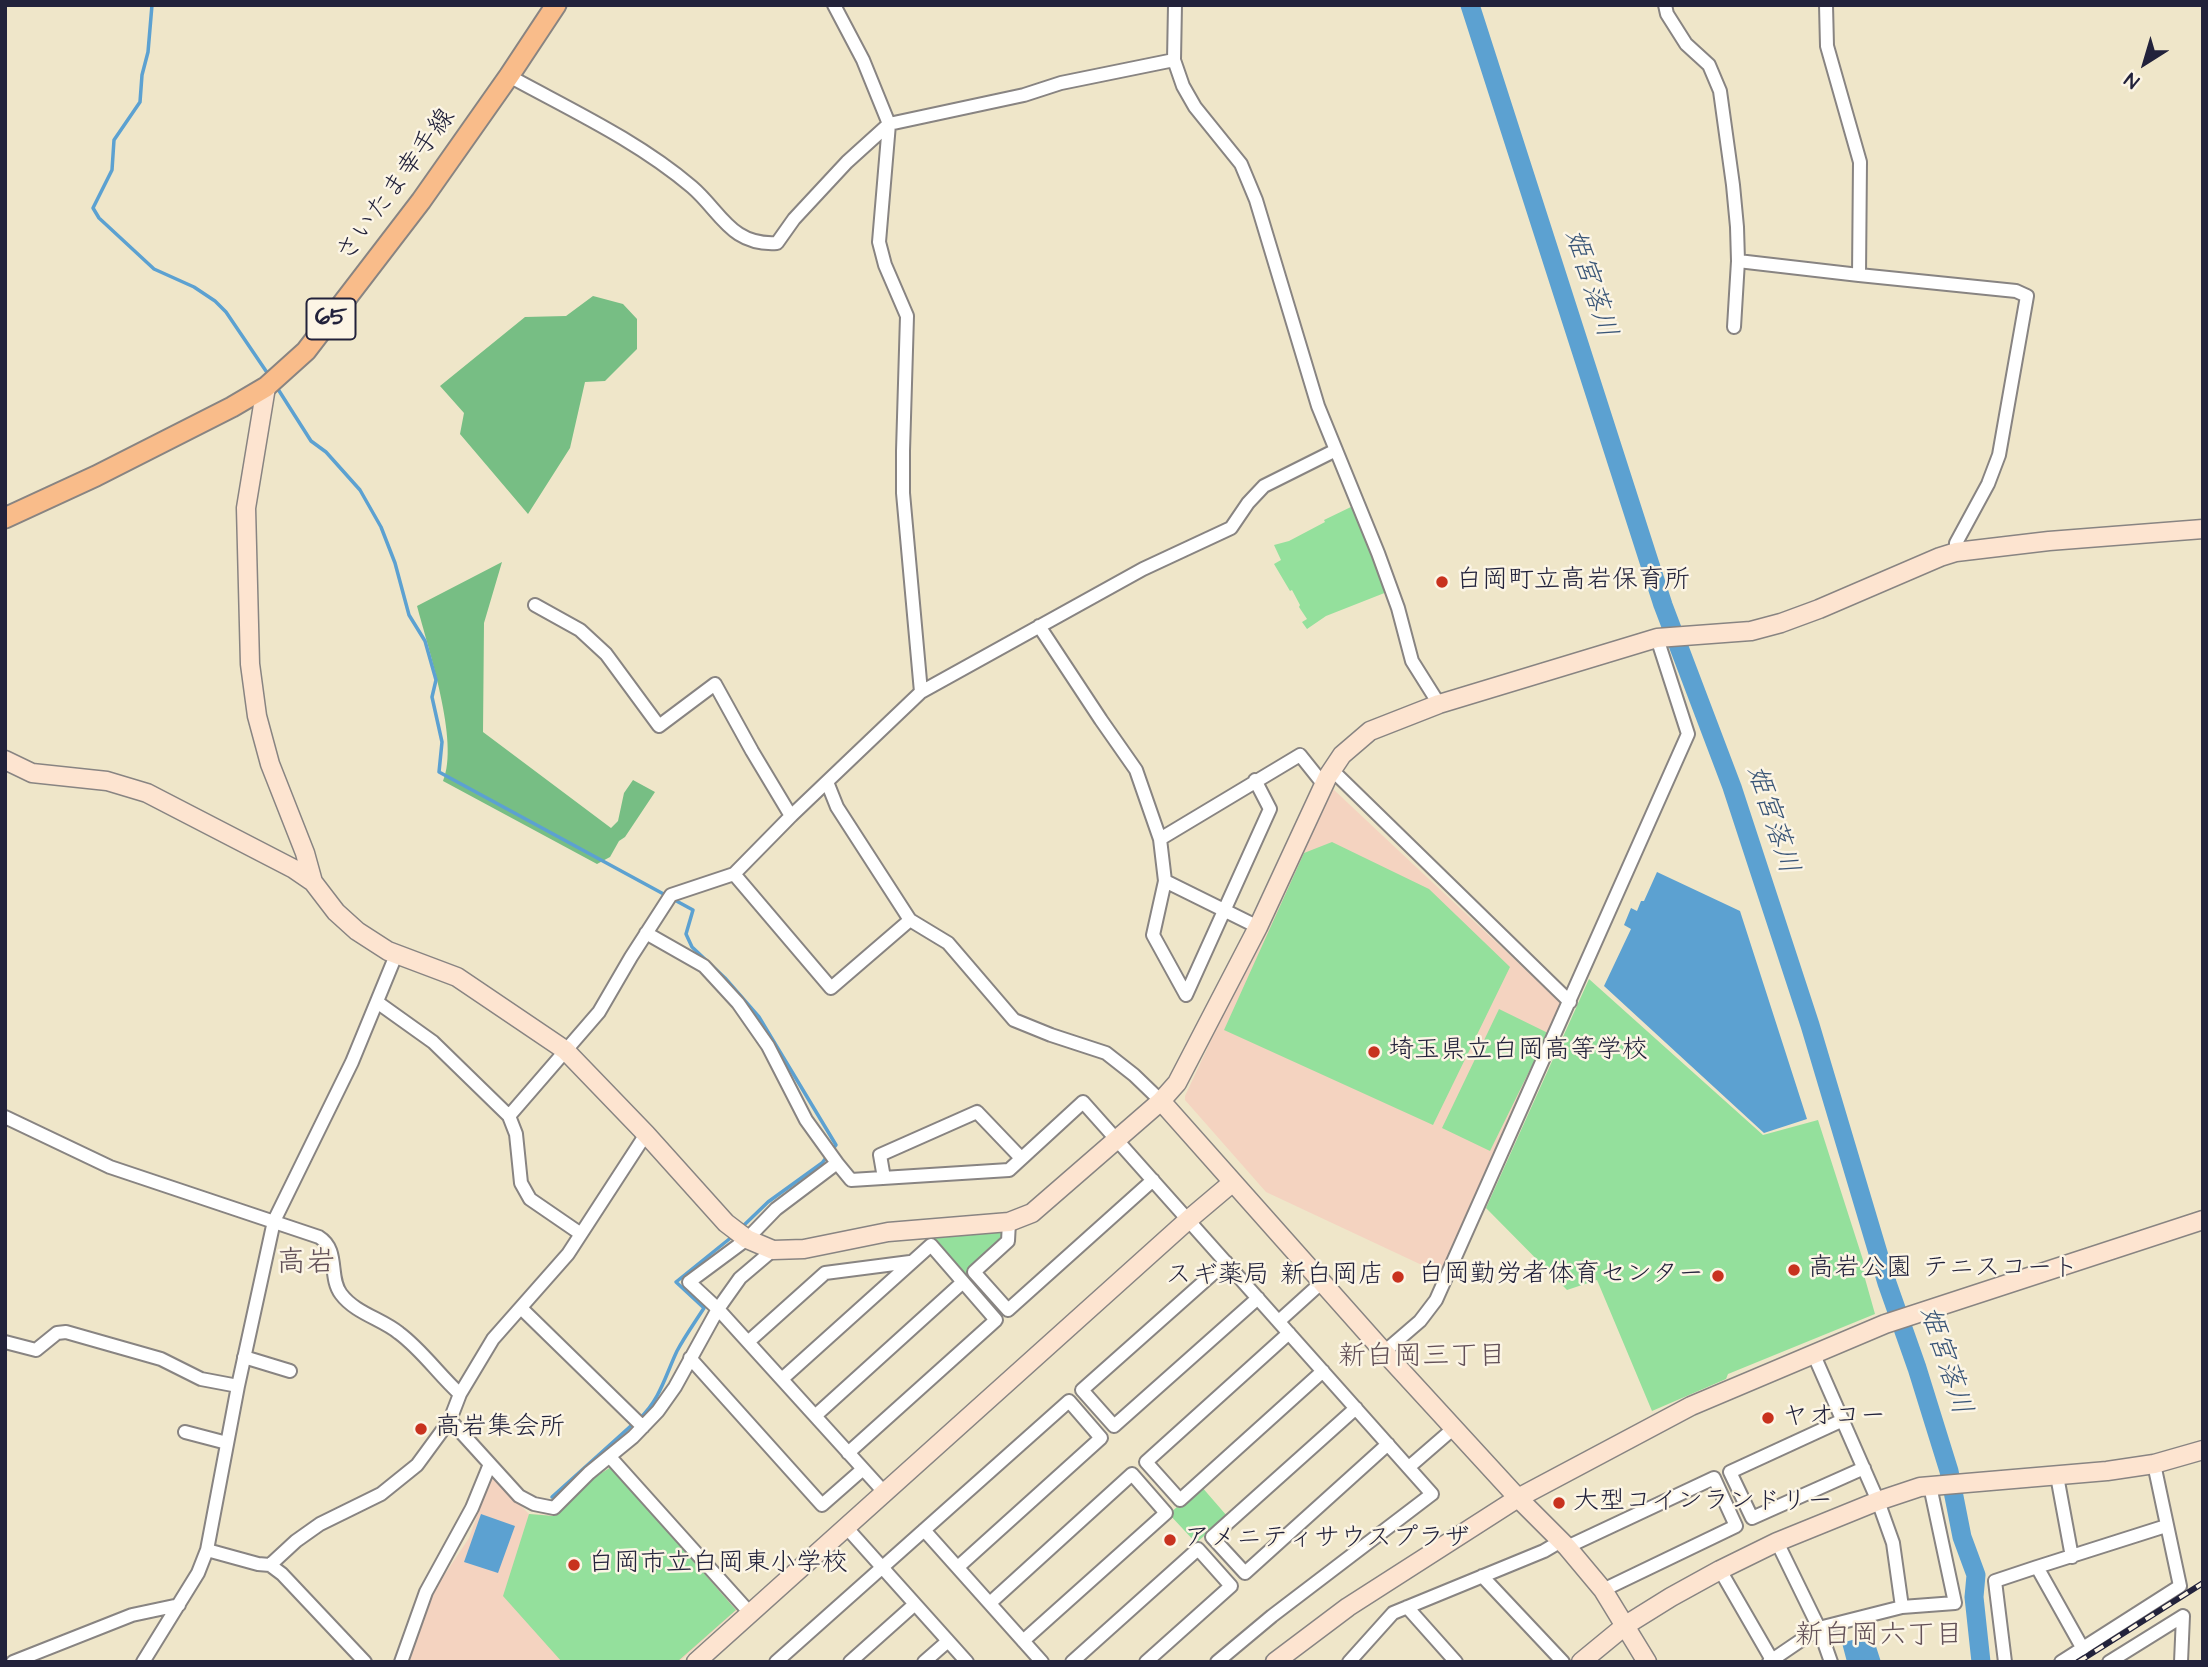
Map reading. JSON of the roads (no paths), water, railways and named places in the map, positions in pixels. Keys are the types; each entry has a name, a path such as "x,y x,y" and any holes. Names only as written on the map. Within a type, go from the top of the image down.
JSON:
{"main road":[{"name":"さいたま幸手線","path":"5,518 232,407 266,387 306,351 421,201 556,5"}],"street":[{"path":"834,5 863,60 889,124 880,242 885,265 907,316 903,493 921,692"},
{"path":"1175,5 1174,60 1183,86 1195,107 1241,164 1246,176 1261,213 1318,406 1382,564 1398,608 1412,661 1438,704"},
{"path":"1665,5 1667,14 1686,44 1709,65 1720,90 1733,185 1738,261 1734,327"},
{"path":"1826,5 1826,46 1860,162 1859,275"},
{"path":"509,76 654,157 694,188 735,233 761,244 777,243 794,219 821,190 889,124 1024,95 1061,83 1174,60"},
{"path":"1738,261 2015,291 2027,296 1999,455 1988,484 1956,542 1956,552"},
{"path":"266,387 246,508 250,664 257,716 270,764 305,853 313,882"},
{"path":"509,1116 599,1012 671,895 734,874 790,816 921,692 1143,569 1231,528 1264,486 1336,450"},
{"path":"5,760 32,773 107,781 147,793 294,869 313,882 336,912 357,931 396,955 457,978 565,1050 726,1223 747,1240 773,1250 804,1249 888,1233 1009,1223 1032,1213 1161,1101 1177,1083 1258,927 1328,778 1342,755 1370,730 1438,704 1657,638 1751,631 1781,622 1956,552 2049,541 2203,529"},
{"path":"535,605 580,630 606,654 659,726 715,684 790,816"},
{"path":"1039,626 1136,770 1160,839 1165,881 1153,934 1186,995 1270,810 1255,780"},
{"path":"1384,1352 1420,1321 1436,1300 1688,734 1657,638"},
{"path":"1160,839 1300,755 1570,1002"},
{"path":"827,782 837,807 910,920 948,943 1014,1020 1106,1053 1161,1101 1321,1283 1518,1498 1564,1544 1603,1590 1647,1662"},
{"path":"734,874 831,988 910,920"},
{"path":"1165,881 1258,927"},
{"path":"646,933 704,966 738,1003 768,1046 807,1120 851,1180 1009,1170 1083,1102 1432,1493 1272,1616 1217,1662"},
{"path":"146,1661 198,1573 207,1550 244,1357 274,1221 352,1062 396,955"},
{"path":"377,1002 433,1042 509,1116 516,1134 521,1183 530,1199 581,1234"},
{"path":"884,1178 880,1155 977,1112 1021,1158"},
{"path":"5,1118 110,1167 326,1241 332,1255 339,1292 348,1302 399,1333 460,1394"},
{"path":"270,1565 320,1524 381,1494 417,1465 450,1420 460,1394 493,1339 568,1254 646,1134"},
{"path":"837,1163 776,1209 747,1240 689,1282 718,1309 884,1492"},
{"path":"1009,1223 1008,1241 974,1272 1008,1310 1153,1180"},
{"path":"696,1662 1233,1182"},
{"path":"1275,1662 1348,1607 1518,1498 1691,1406 1885,1324 2203,1220"},
{"path":"782,1379 931,1245 996,1320 848,1453"},
{"path":"450,1420 519,1496 534,1504 554,1508 657,1411 674,1387 718,1309 740,1278 773,1250"},
{"path":"748,1342 825,1273 911,1262"},
{"path":"1226,1262 1082,1390 1114,1426 1258,1298"},
{"path":"815,1416 963,1282"},
{"path":"1279,1321 1321,1283"},
{"path":"521,1308 643,1427"},
{"path":"5,1342 36,1350 57,1333 66,1332 161,1359 201,1379 238,1387"},
{"path":"1289,1333 1146,1462 1171,1491 1180,1500 1323,1371"},
{"path":"1813,1353 1878,1500 1894,1543 1902,1607"},
{"path":"244,1357 290,1371"},
{"path":"690,1358 822,1505 863,1469"},
{"path":"776,1662 1069,1401 1101,1438 958,1567"},
{"path":"1356,1408 1212,1537 1245,1573 1388,1444"},
{"path":"1843,1420 1730,1472 1752,1518 1864,1468"},
{"path":"1409,1467 1454,1428"},
{"path":"185,1432 227,1443"},
{"path":"1581,1662 1626,1625 1720,1570 1777,1542 1878,1500 1920,1487 2057,1476 2154,1464 2203,1450"},
{"path":"610,1457 750,1613"},
{"path":"401,1662 426,1592 472,1507 490,1464"},
{"path":"2061,1662 2180,1586 2154,1464"},
{"path":"990,1603 1132,1475 1149,1493 1166,1513 1023,1641"},
{"path":"2057,1476 2073,1557"},
{"path":"1349,1662 1392,1613 1564,1544 1714,1478 1736,1526 1603,1590"},
{"path":"1720,1570 1770,1661 1819,1628 1902,1607 1955,1603 1930,1486"},
{"path":"846,1527 967,1662"},
{"path":"2005,1662 1995,1581 2166,1527"},
{"path":"924,1530 1042,1662"},
{"path":"1777,1542 1819,1628 1831,1662"},
{"path":"1072,1662 1198,1549 1231,1586 1146,1662"},
{"path":"207,1550 270,1565 282,1574 365,1662"},
{"path":"2037,1567 2083,1649"},
{"path":"1482,1576 1563,1662"},
{"path":"850,1662 915,1604"},
{"path":"13,1662 132,1615 178,1605"},
{"path":"1407,1607 1456,1662"},
{"path":"2109,1662 2183,1616 2180,1662"},
{"path":"924,1662 948,1640"}],"water":[{"path":"1657,872 1740,911 1807,1119 1764,1133 1604,986 1631,929 1624,925 1631,908 1637,911"},
{"path":"481,1514 515,1526 498,1573 464,1562"},
{"path":"1872,1634 1881,1662 1847,1662 1842,1643"}],"waterway":[{"path":"152,5 140,102 114,140 112,170 93,208 99,218 154,269 194,287 215,301 226,312 268,374"},
{"name":"姫宮落川","path":"1470,5 1663,605 1732,787 1810,1025 1887,1283 1949,1471 1962,1537 1976,1575 1974,1597 1981,1662"},
{"path":"276,386 311,441 326,452 360,490 381,527 395,563 409,615 425,641 436,680 432,697 442,742 439,772 693,910 686,934 692,947 725,978 759,1017 836,1145 822,1163 768,1202 741,1228"},
{"path":"639,1419 657,1395 677,1351 704,1308 676,1282 733,1236"},
{"path":"552,1497 633,1424"},
{"name":"姫宮落川","path":"1967,1598 1974,1597"}],"railway":[{"path":"2078,1662 2203,1583"}],"place":[{"name":"白岡町立高岩保育所","path":"1442,582"},
{"name":"埼玉県立白岡高等学校","path":"1374,1052"},
{"name":"高岩公園 テニスコート","path":"1794,1270"},
{"name":"白岡勤労者体育センター","path":"1718,1276"},
{"name":"スギ薬局 新白岡店","path":"1398,1277"},
{"name":"ヤオコー","path":"1768,1418"},
{"name":"高岩集会所","path":"421,1429"},
{"name":"大型コインランドリー","path":"1559,1503"},
{"name":"アメニティサウスプラザ","path":"1170,1540"},
{"name":"白岡市立白岡東小学校","path":"574,1565"}],"district":[{"name":"高岩","path":"306,1265"},
{"name":"新白岡三丁目","path":"1422,1358"},
{"name":"新白岡六丁目","path":"1879,1637"}]}
